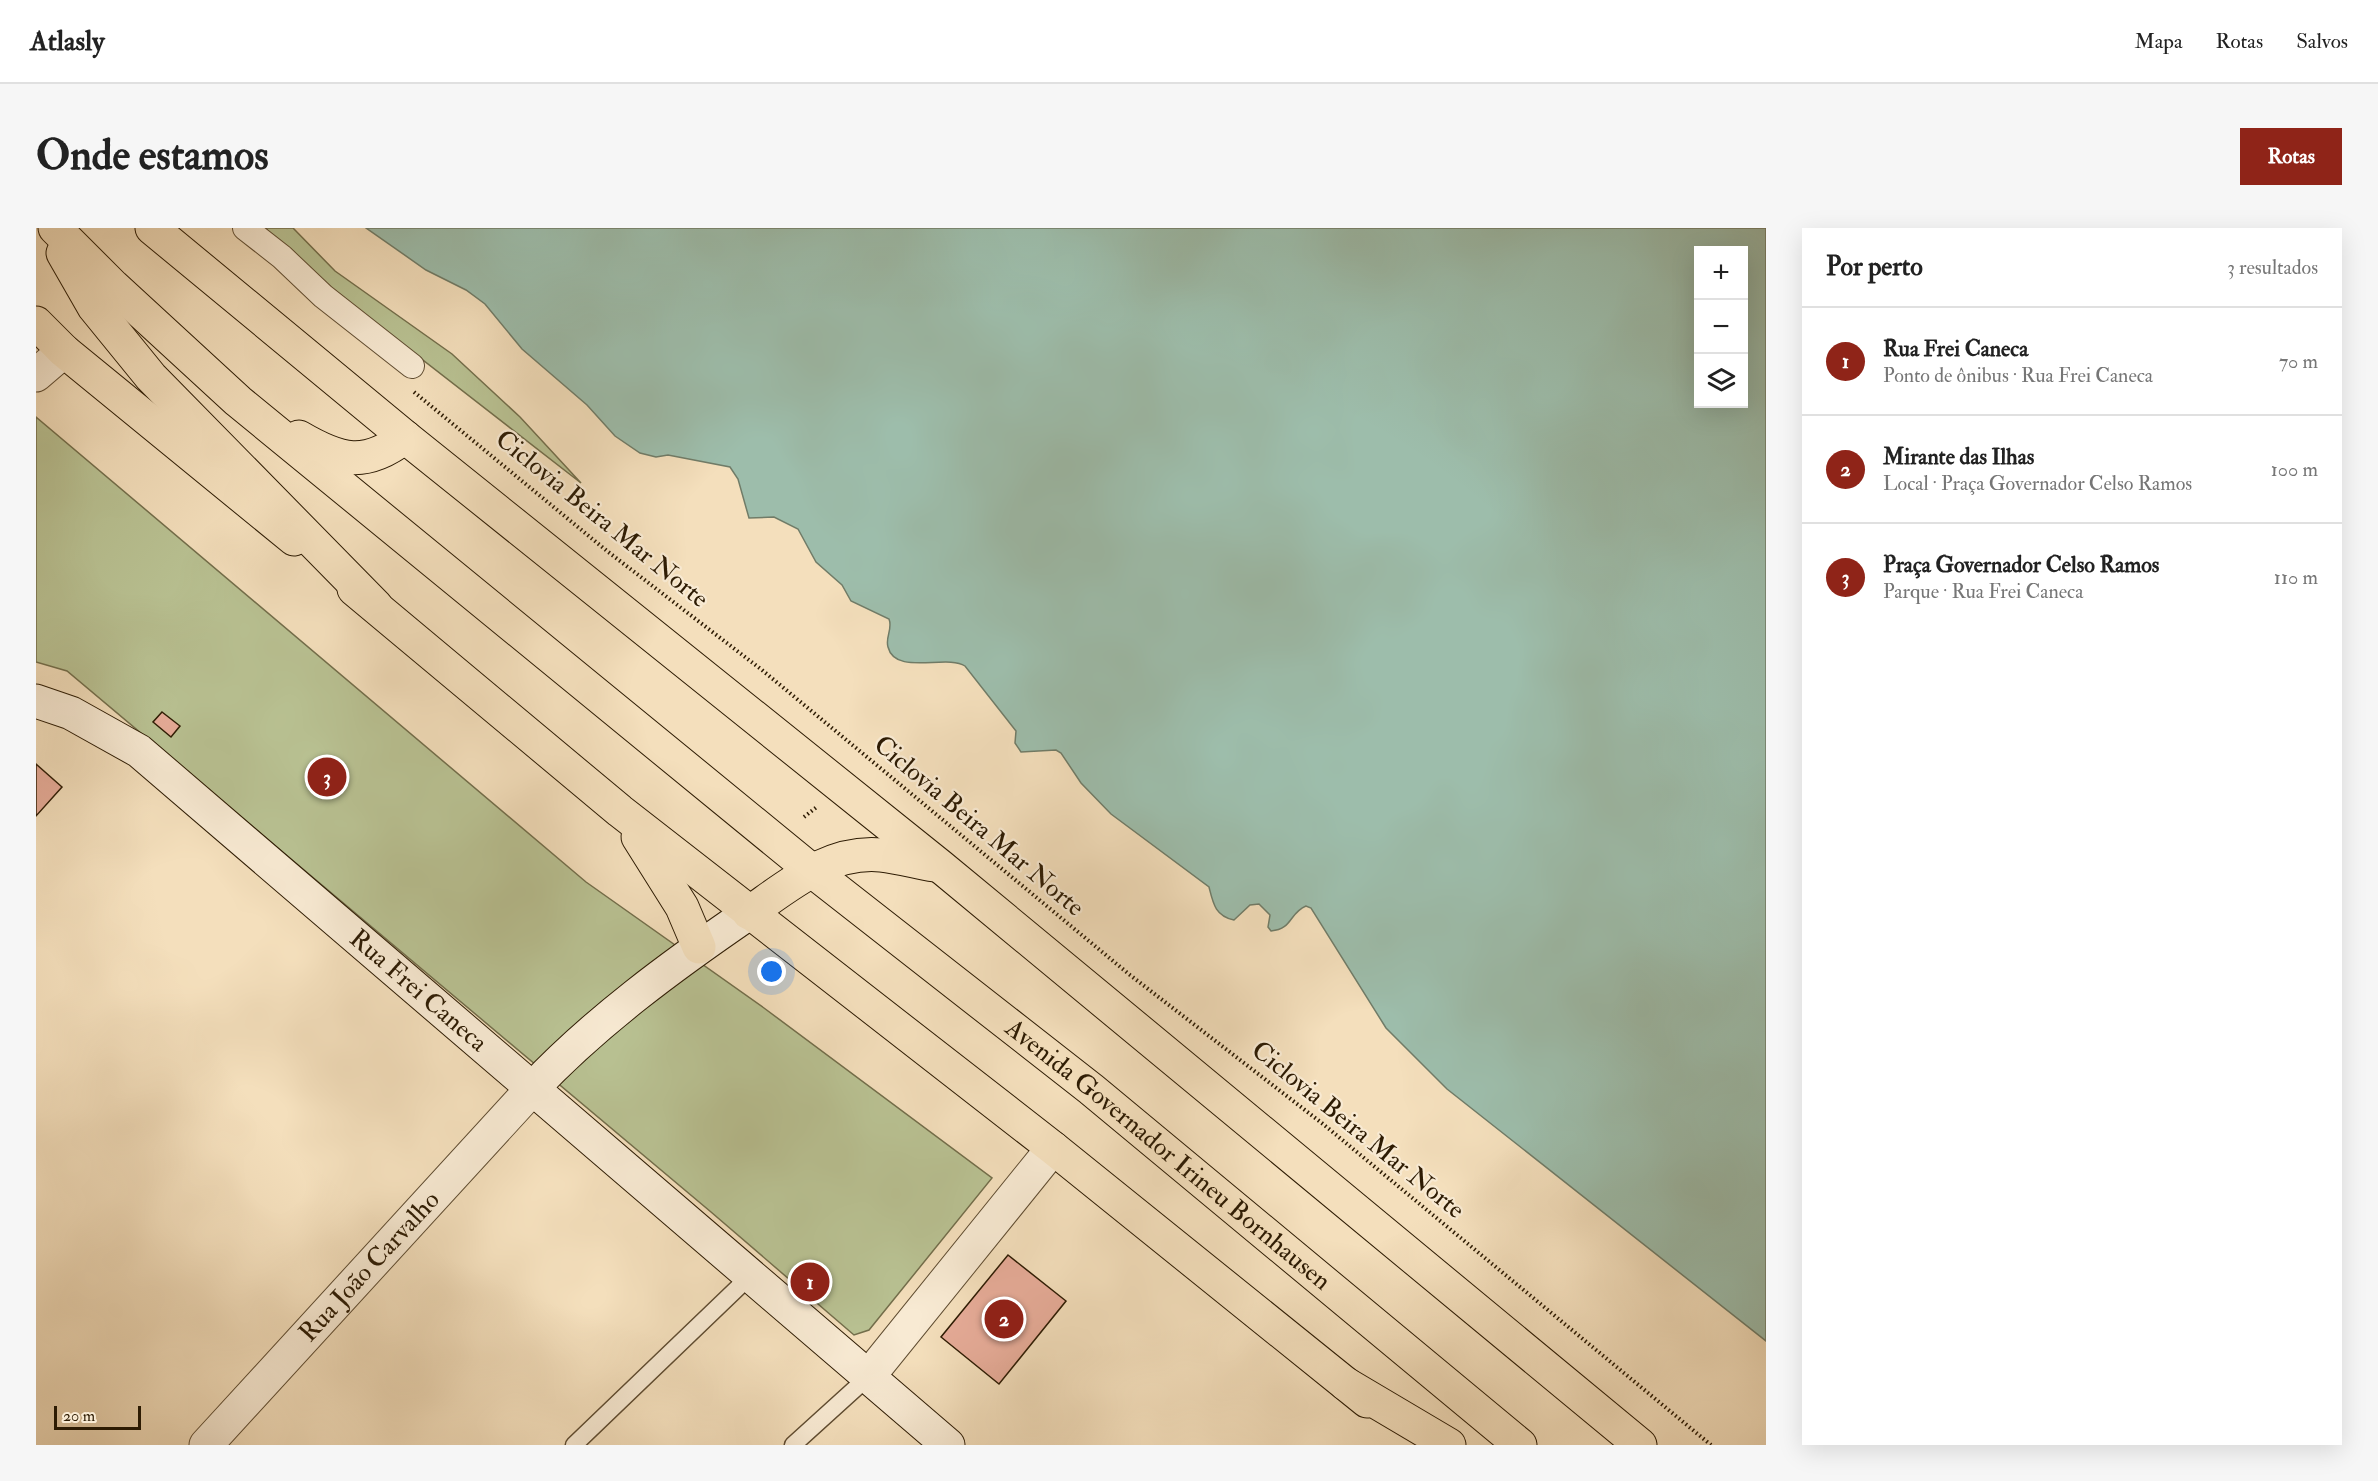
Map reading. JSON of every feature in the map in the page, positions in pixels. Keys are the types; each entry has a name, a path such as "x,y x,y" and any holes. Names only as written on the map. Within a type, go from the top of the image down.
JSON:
{"main road":[{"path":"49,228 94,307 151,378 376,606"},
{"path":"55,228 113,286 238,401 324,452 364,458 385,453 405,437"},
{"path":"152,228 405,437 940,866 1640,1445"},
{"path":"36,323 64,351 376,606 620,811 748,913 1053,1148 1419,1445"},
{"path":"36,375 64,351"},
{"name":"Avenida Governador Irineu Bornhausen","path":"238,401 811,870 1091,1089 1520,1445"},
{"name":"Rua Frei Caneca","path":"36,701 71,713 139,751 749,1277 948,1445"},
{"path":"620,811 668,882 699,947"},
{"path":"748,913 811,870 856,855 880,855 940,866"},
{"name":"Rua João Carvalho","path":"206,1445 562,1057 699,947 748,913"},
{"path":"868,1377 1053,1148"},
{"path":"1346,1384 1449,1445"}],"street":[{"path":"245,228 282,257 323,296 412,366"}],"lane":[{"path":"574,1445 749,1277"},
{"path":"792,1445 868,1377"}],"path":[{"name":"Ciclovia Beira Mar Norte","path":"413,392 607,551 762,670 1130,975 1323,1124 1711,1445"}],"shaded area":[{"path":"265,228 293,228 335,271 452,354 520,417 581,483 329,287"},
{"path":"366,228 1766,228 1766,1341 1447,1089 1386,1028 1311,908 1306,906 1283,927 1271,931 1268,927 1270,915 1259,904 1250,905 1234,920 1223,915 1214,903 1209,887 1111,814 1081,783 1061,753 1056,750 1021,752 1015,743 1016,731 965,666 946,662 911,663 900,661 893,656 887,643 889,619 851,601 842,585 816,562 798,529 774,517 749,518 738,479 730,467 668,455 656,457 640,453 615,436 587,405 522,349 485,304 466,290 426,270"},
{"path":"36,417 586,882 764,1008 992,1178 869,1330 854,1335 67,671 36,662"}],"building":[{"path":"162,712 180,726 171,737 153,722"},
{"path":"36,764 62,787 36,816"},
{"path":"1008,1255 1066,1301 999,1384 941,1337"}],"place":[{"name":"Praça Governador Celso Ramos","path":"327,777"},
{"name":"Rua Frei Caneca","path":"810,1282"},
{"name":"Mirante das Ilhas","path":"1004,1319"}]}
